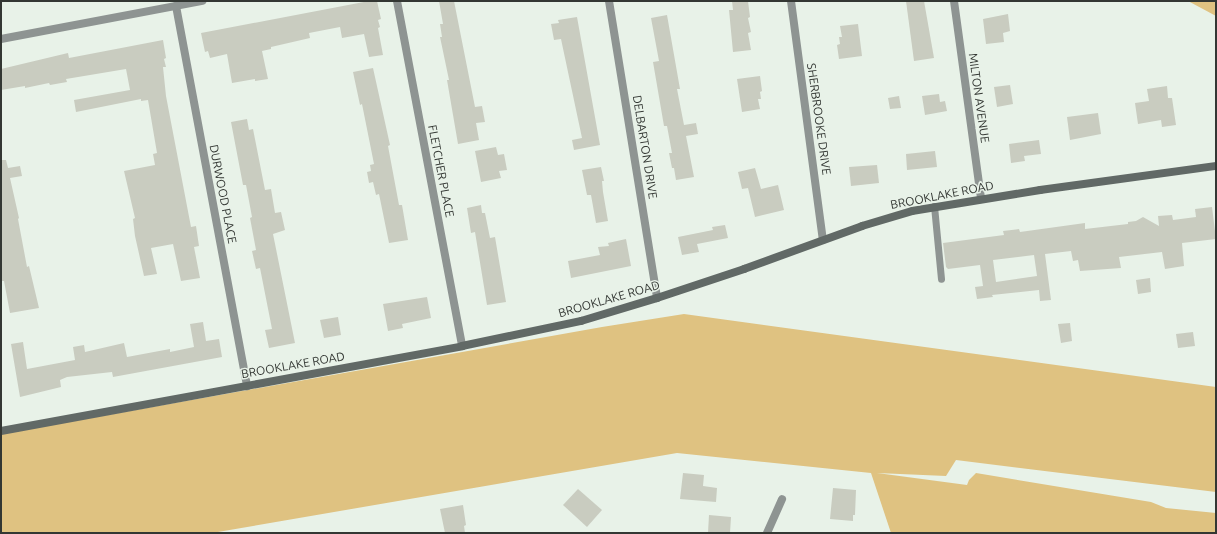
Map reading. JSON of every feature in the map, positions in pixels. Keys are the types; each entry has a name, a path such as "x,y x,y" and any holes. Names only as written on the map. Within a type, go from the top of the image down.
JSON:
{"street":[{"path":"1,39 202,1"},
{"name":"FLETCHER PLACE","path":"397,1 462,346"},
{"name":"DELBARTON DRIVE","path":"609,1 658,298"},
{"name":"SHERBROOKE DRIVE","path":"791,1 823,240"},
{"name":"MILTON AVENUE","path":"954,1 981,199"},
{"name":"DURWOOD PLACE","path":"176,6 247,386"},
{"name":"BROOKLAKE ROAD","path":"1,430 462,346 581,321 658,298 889,217 934,206 1216,166"},
{"path":"766,533 782,499"}],"lane":[{"path":"934,206 941,279"}],"shaded area":[{"path":"1188,1 1216,1 1216,16"},
{"path":"684,314 1216,387 1216,492 956,460 946,476 877,473 967,485 969,480 976,473 1151,502 1166,508 1216,513 1216,533 891,533 871,473 677,453 212,533 1,533 1,434 602,327"}],"building":[{"path":"369,1 377,1 381,19 378,20 380,27 378,28 383,55 369,57 364,34 342,38 340,27 309,33 310,38 271,47 271,49 262,51 268,79 255,81 255,79 232,83 227,54 210,58 208,51 205,52 201,33"},
{"path":"439,1 454,1 475,107 482,106 485,122 476,123 479,140 458,144 447,80 449,80 440,37 442,37 440,24 443,24"},
{"path":"732,1 748,1 750,17 748,18 751,32 748,33 751,50 733,52 729,10 733,10"},
{"path":"906,1 924,1 934,58 914,61"},
{"path":"1008,14 1010,31 1003,33 1004,42 986,44 983,19"},
{"path":"667,15 680,89 677,89 684,125 696,123 698,134 686,136 694,177 676,180 669,153 672,153 667,126 664,126 653,62 659,61 651,18"},
{"path":"577,17 600,145 574,150 572,140 582,138 561,39 554,40 551,24 559,23 558,20"},
{"path":"858,24 862,56 839,59 837,45 840,44 839,37 842,37 840,26"},
{"path":"163,40 166,58 164,59 166,67 163,67 166,96 191,227 196,226 199,246 194,247 200,278 181,281 173,244 151,248 157,274 144,276 135,236 133,219 135,218 124,171 155,165 153,154 157,153 148,100 141,101 141,99 76,112 74,100 130,90 126,69 66,79 67,82 50,85 49,83 25,88 25,86 1,90 1,69 68,53 69,58"},
{"path":"373,68 390,145 388,146 399,205 402,205 408,240 389,243 379,194 376,195 373,182 369,183 367,172 371,171 370,165 374,164 362,104 360,105 353,72"},
{"path":"760,76 762,91 760,92 761,99 758,99 760,109 742,112 737,79"},
{"path":"1010,85 1013,104 997,107 994,87"},
{"path":"1167,86 1168,98 1172,98 1176,125 1162,127 1161,120 1138,124 1135,103 1149,101 1147,89"},
{"path":"939,94 940,102 945,101 947,111 925,115 922,96"},
{"path":"899,96 901,108 890,109 888,98"},
{"path":"1098,113 1101,134 1070,140 1067,117"},
{"path":"247,119 249,130 253,129 265,190 271,189 275,213 281,212 285,230 273,234 295,343 269,348 265,330 272,329 260,268 256,269 252,251 256,250 250,218 252,217 246,185 243,185 231,122"},
{"path":"1039,140 1041,154 1024,156 1025,161 1011,163 1009,144"},
{"path":"496,147 498,155 504,154 507,170 499,171 501,178 481,182 475,151"},
{"path":"935,151 937,167 907,170 906,154"},
{"path":"1,160 6,160 8,168 20,166 22,176 10,178 19,218 27,267 29,266 39,308 10,313 4,281 1,281"},
{"path":"877,165 879,183 851,186 849,167"},
{"path":"601,167 604,181 602,181 603,192 608,221 596,223 591,195 587,195 582,170"},
{"path":"755,168 761,189 778,185 784,210 755,217 748,188 742,189 738,172"},
{"path":"481,205 482,213 485,213 490,238 495,237 506,302 487,305 475,232 471,233 467,208"},
{"path":"1212,207 1216,239 1182,243 1184,266 1165,269 1162,252 1119,257 1121,268 1080,271 1078,260 1073,261 1071,251 1045,254 1051,300 1040,301 1039,290 992,295 993,297 977,299 975,287 983,286 980,265 948,269 946,267 943,243 1004,235 1003,231 1019,229 1020,232 1085,223 1085,229 1128,224 1128,222 1136,221 1143,217 1159,226 1158,216 1172,215 1173,220 1196,217 1195,209","holes":["1034,255 1037,276 996,282 993,260"]},
{"path":"725,225 728,238 697,244 699,252 682,255 678,237 713,230 712,227"},
{"path":"626,239 631,266 571,278 568,261 600,255 598,247 609,246 608,243"},
{"path":"1150,278 1151,292 1138,294 1136,280"},
{"path":"427,297 431,318 402,324 403,328 388,331 383,304"},
{"path":"338,317 341,335 324,338 320,320"},
{"path":"203,322 206,341 219,339 222,357 113,377 112,372 67,377 60,380 61,387 20,397 11,344 23,342 27,369 75,360 73,347 84,345 85,352 124,343 127,357 170,349 170,352 194,347 190,324"},
{"path":"1070,323 1072,341 1061,343 1058,324"},
{"path":"1193,332 1195,346 1178,348 1176,334"},
{"path":"683,473 704,475 703,486 717,488 716,502 680,499"},
{"path":"833,488 856,490 855,515 853,515 853,521 830,519"},
{"path":"578,489 602,510 587,527 563,505"},
{"path":"463,505 466,525 464,526 465,533 445,533 440,509"},
{"path":"709,515 731,517 730,533 708,533"}]}
